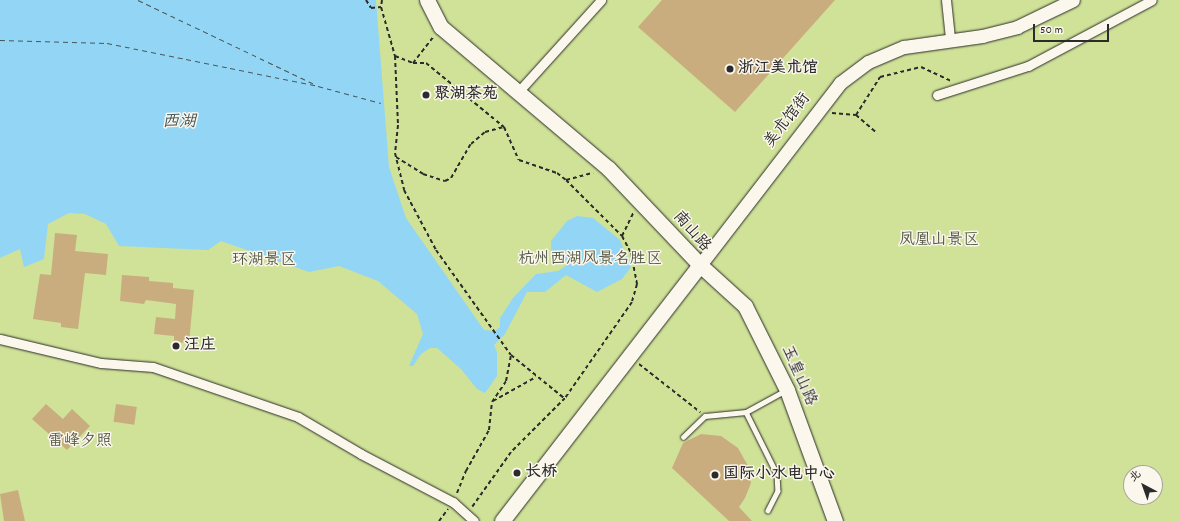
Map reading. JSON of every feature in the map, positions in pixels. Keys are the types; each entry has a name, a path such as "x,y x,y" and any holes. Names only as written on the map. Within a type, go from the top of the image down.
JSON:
{"main road":[{"name":"南山路","path":"427,0 441,27 608,168 700,265 502,521"},
{"name":"玉皇山路","path":"700,265 745,306 787,390 835,521"}],"street":[{"path":"518,92 601,0"},
{"path":"946,0 950,39"},
{"name":"美术馆街","path":"700,265 840,83 868,62 904,46 982,36 1017,27 1073,0"},
{"path":"937,95 1028,66 1152,0"},
{"path":"0,339 101,363 153,367 298,417 361,454 453,502 474,521"}],"lane":[{"path":"683,437 705,416 746,412 787,390"},
{"path":"746,412 777,474 778,491 768,511"}],"path":[{"path":"366,0 371,8 381,7"},
{"path":"382,0 381,7 395,56 398,125 396,157 404,190 436,250 511,355 536,377 565,398"},
{"path":"413,63 441,27"},
{"path":"395,56 413,63 426,63 504,127 519,160 557,173 566,180 622,236 630,253 637,284 632,302 565,398 511,452 467,514"},
{"path":"856,115 880,77 921,67 963,87"},
{"path":"817,111 856,115 877,133"},
{"path":"396,157 423,174 445,181 451,178 471,144 485,132 504,127"},
{"path":"566,180 608,168"},
{"path":"622,236 639,201"},
{"path":"439,521 453,502 466,471 489,430 492,402 506,381 511,355"},
{"path":"630,356 705,416"},
{"path":"492,402 536,377"}],"green space":[{"name":"杭州西湖风景名胜区","path":"0,0 1179,0 1179,521 0,521"}],"water":[{"name":"西湖","path":"0,0 376,0 389,167 406,218 484,330 495,331 500,327 500,318 513,298 536,274 558,271 567,265 562,258 551,251 551,241 567,221 577,216 593,218 620,240 631,267 622,279 597,292 566,275 545,292 527,292 505,334 494,345 497,352 497,376 485,393 477,389 461,369 437,348 430,348 421,354 413,366 409,366 423,334 417,314 378,281 339,266 309,272 221,241 208,250 119,246 106,224 85,214 69,213 48,224 44,259 24,267 20,249 0,258"}],"building":[{"name":"浙江美术馆","path":"662,0 835,0 735,112 638,27"},
{"path":"55,233 77,235 75,251 108,254 106,275 85,273 78,329 61,327 61,323 33,319 40,274 51,275"},
{"path":"122,275 149,277 149,281 173,283 173,288 194,290 189,343 174,342 174,336 154,334 156,317 175,319 176,304 146,300 144,304 120,301"},
{"path":"46,404 63,419 72,409 90,426 67,450 32,419"},
{"path":"116,404 137,407 134,425 113,422"},
{"name":"国际小水电中心","path":"701,434 721,436 738,448 747,464 751,483 745,498 739,507 752,521 729,521 672,468 683,443"},
{"path":"18,490 25,521 4,521 0,494"}],"ferry route":[{"path":"138,0 316,85"},
{"path":"0,40 107,43 318,86 381,103"}],"place":[{"name":"浙江美术馆","path":"730,69"},
{"name":"聚湖茶苑","path":"426,95"},
{"name":"汪庄","path":"176,346"},
{"name":"长桥","path":"517,473"},
{"name":"国际小水电中心","path":"715,475"}],"park label":[{"name":"凤凰山景区","path":"939,241"},
{"name":"环湖景区","path":"264,261"},
{"name":"雷峰夕照","path":"80,442"}]}
